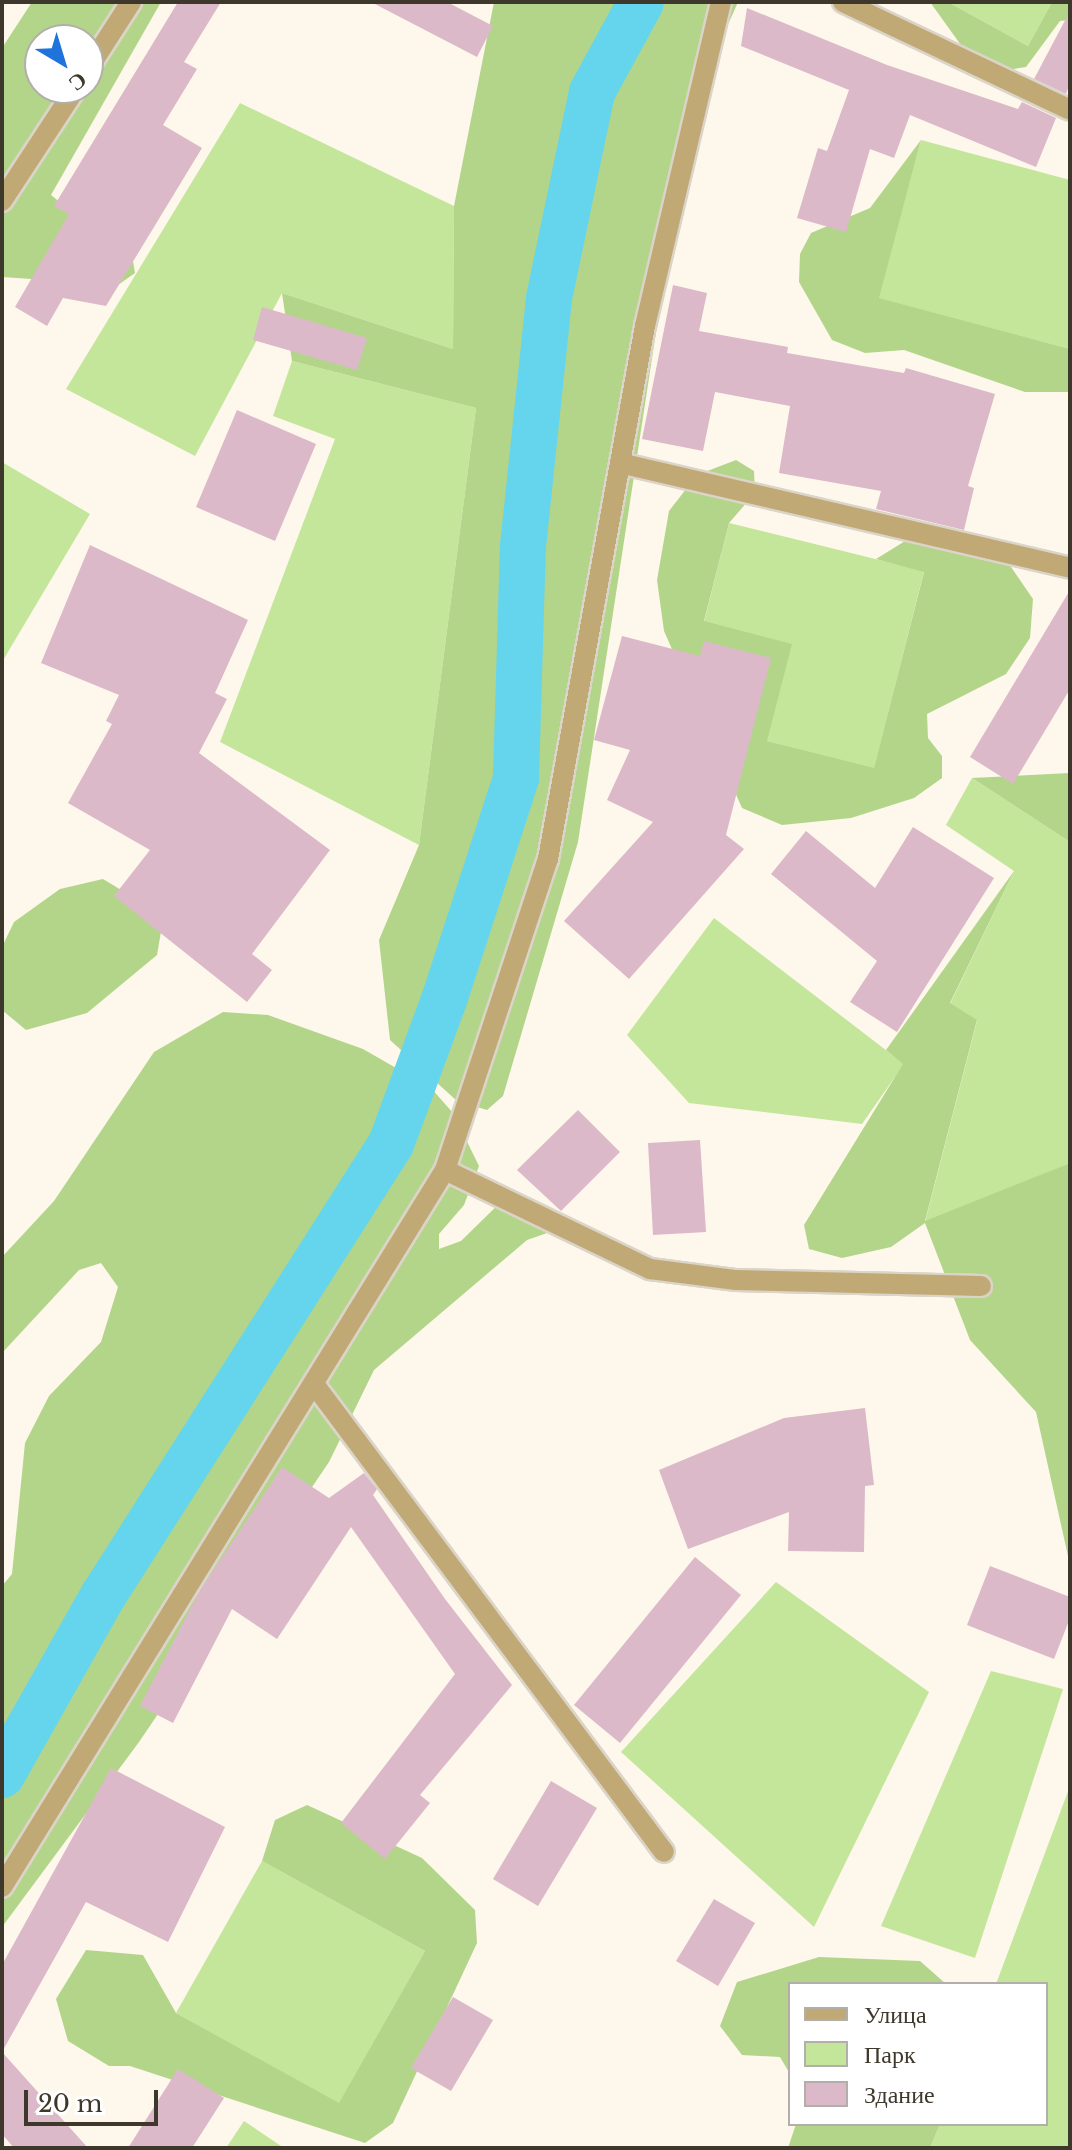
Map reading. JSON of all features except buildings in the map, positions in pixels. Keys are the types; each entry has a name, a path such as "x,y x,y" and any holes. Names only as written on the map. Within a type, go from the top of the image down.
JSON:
{"street":[{"path":"104,44 131,2"},
{"path":"2,1887 445,1170 548,859 586,628 624,464 645,326 721,2"},
{"path":"843,2 1070,110"},
{"path":"2,201 66,104"},
{"path":"624,464 1070,568"},
{"path":"445,1170 650,1269 736,1280 981,1286"},
{"path":"314,1384 664,1852"}],"green space":[{"path":"32,2 161,2 104,102 104,24 24,24 24,104 103,104 51,195 133,261 135,273 118,285 2,277 2,48"},
{"path":"494,2 738,2 690,110 578,842 503,1096 487,1110 457,1101 390,1040 379,940 419,845 476,408 292,361 282,293 453,349 454,206"},
{"path":"930,2 948,2 1028,46 1052,2 1070,2 1070,20 1060,21 1026,67 1007,70 963,48"},
{"path":"948,2 1052,2 1028,46"},
{"path":"240,103 454,206 453,349 282,293 195,456 66,389"},
{"path":"921,140 1070,180 1070,349 878,298"},
{"path":"921,140 879,298 1070,349 1070,392 1025,392 904,350 865,353 832,340 799,282 800,254 811,233 870,208"},
{"path":"292,361 476,408 419,845 220,742 335,439 273,416"},
{"path":"736,460 754,471 755,493 729,523 704,621 792,644 767,741 874,768 924,572 876,559 910,538 1009,564 1033,599 1030,638 1006,674 927,714 928,738 942,756 942,778 914,798 851,818 782,825 742,808 664,631 657,580 669,511 697,475"},
{"path":"2,462 90,514 2,662"},
{"path":"729,523 924,571 874,769 767,741 704,622"},
{"path":"1070,773 1070,842 972,778"},
{"path":"972,778 1070,842 1070,1163 925,1222 977,1021 950,1004 1014,871 946,825"},
{"path":"1014,871 950,1003 977,1020 925,1221 1070,1163 1070,1565 1036,1412 970,1340 925,1223 891,1247 842,1258 809,1249 804,1225 903,1064 886,1050"},
{"path":"103,879 151,908 162,926 157,955 87,1013 26,1030 2,1010 2,947 14,922 60,889"},
{"path":"714,918 904,1064 862,1124 689,1103 627,1035"},
{"path":"223,1012 268,1015 363,1049 431,1088 453,1113 479,1166 464,1205 439,1234 439,1249 461,1241 509,1194 551,1213 547,1233 527,1240 374,1370 329,1462 139,1742 2,1927 2,1586 12,1574 25,1443 49,1396 101,1342 118,1287 101,1263 79,1270 2,1353 2,1257 54,1201 154,1052"},
{"path":"776,1582 929,1692 814,1927 621,1752"},
{"path":"991,1671 1063,1689 975,1958 881,1926"},
{"path":"1070,1786 1070,2148 930,2148 939,2126 1048,2126 1048,1982 997,1982"},
{"path":"307,1805 422,1858 475,1910 477,1943 393,2123 365,2143 130,2066 109,2066 68,2041 56,1999 86,1950 143,1955 176,2013 339,2103 425,1951 262,1861 275,1820"},
{"path":"262,1861 425,1951 339,2104 176,2013"},
{"path":"819,1957 920,1961 944,1982 788,1982 788,2071 780,2057 742,2055 720,2026 737,1982"},
{"path":"244,2121 284,2148 226,2148"},
{"path":"795,2126 939,2126 930,2148 788,2148"}],"waterway":[{"path":"2,1775 103,1596 391,1144 445,997 516,778 523,546 549,298 592,92 641,2"}]}
